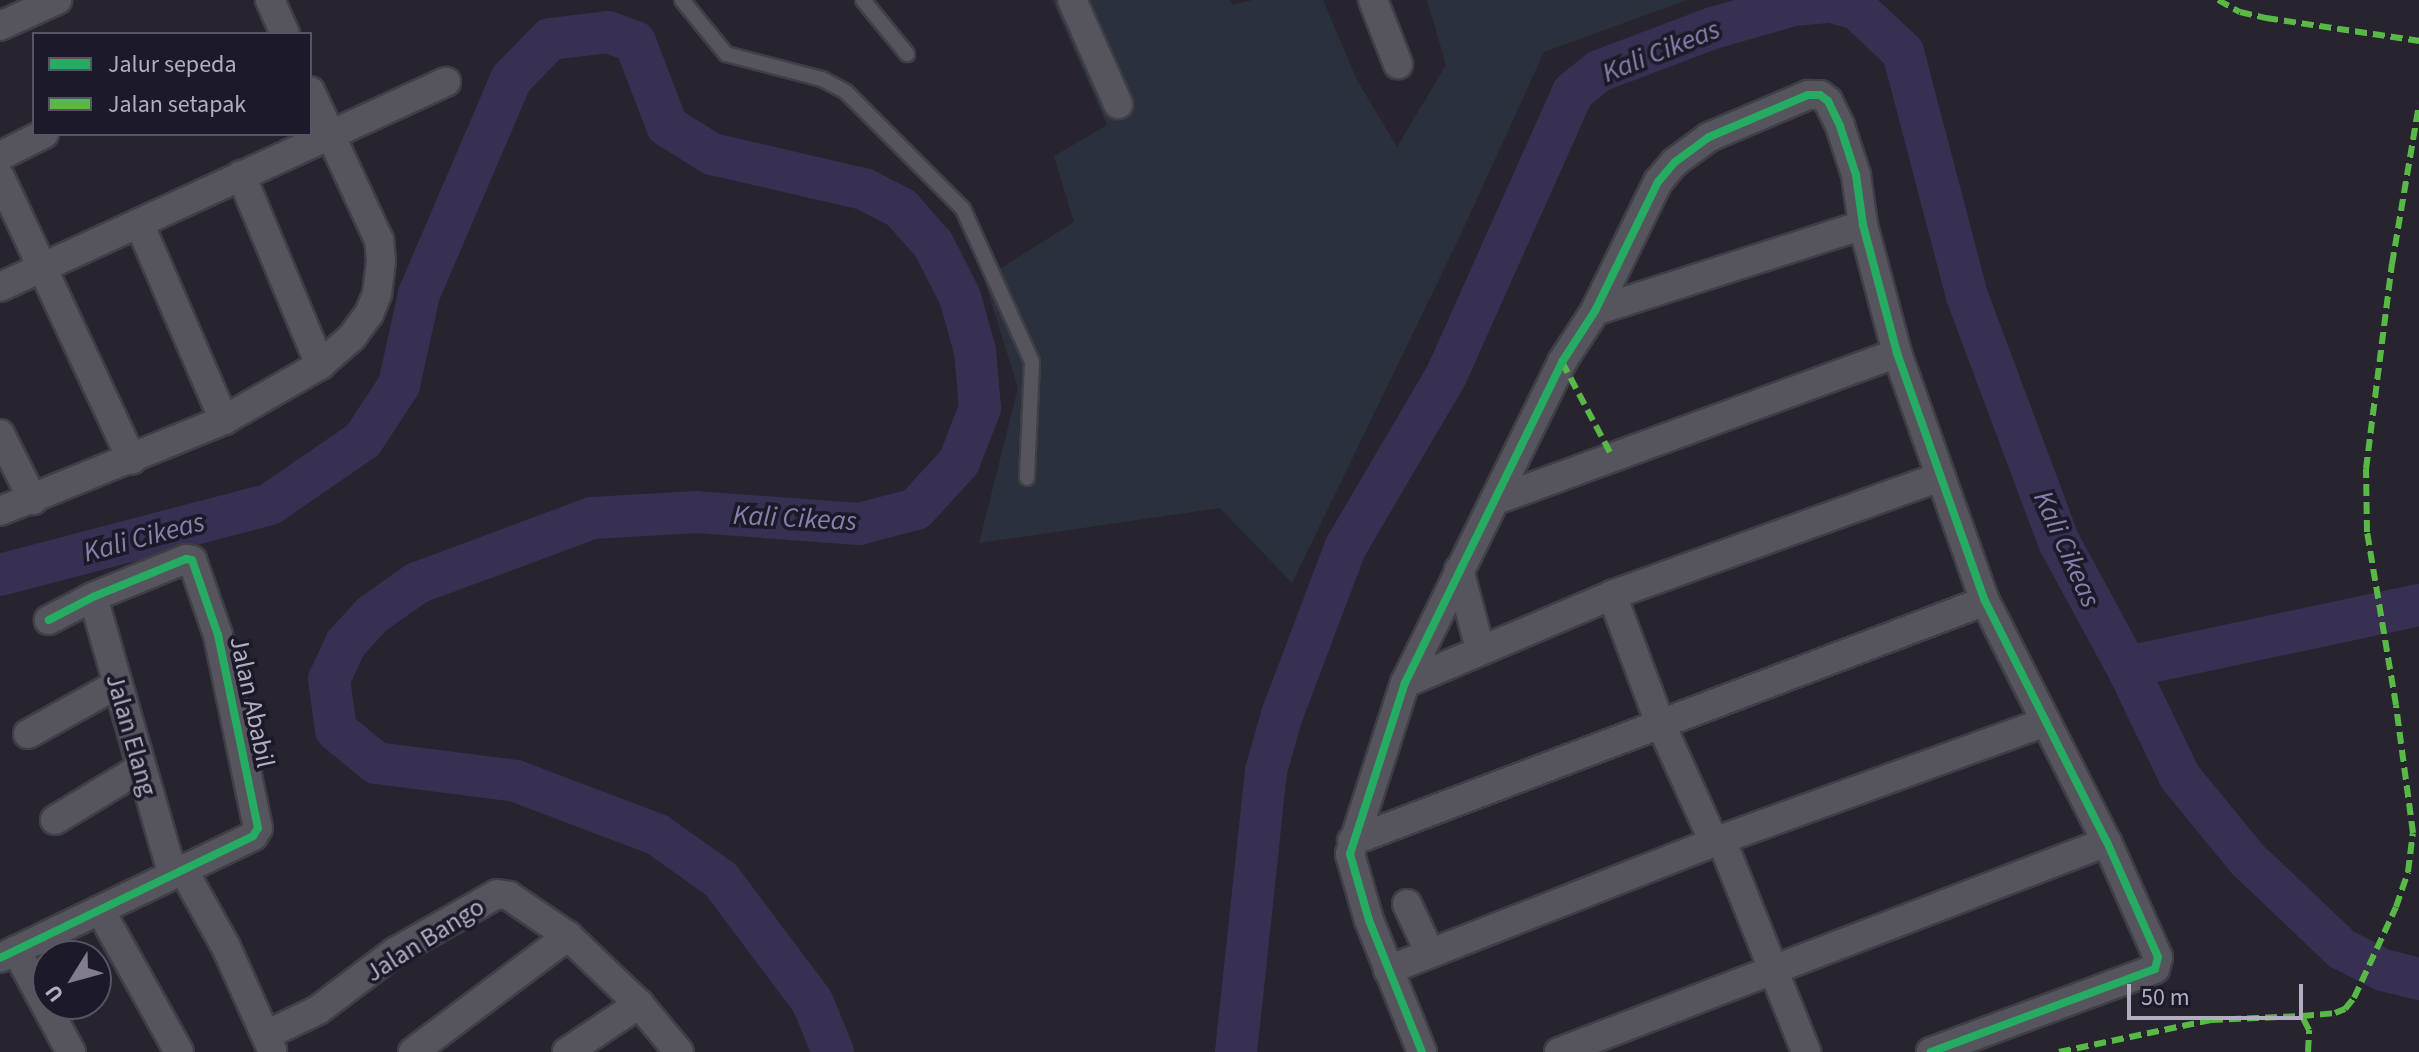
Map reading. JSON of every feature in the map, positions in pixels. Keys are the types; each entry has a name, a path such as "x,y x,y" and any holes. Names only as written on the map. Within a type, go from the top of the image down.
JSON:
{"street":[{"path":"0,26 57,0"},
{"path":"270,0 277,31"},
{"path":"1072,0 1118,104"},
{"path":"1373,0 1398,64"},
{"path":"0,287 446,82"},
{"path":"1422,1052 1388,970 1352,868 1352,841 1405,683 1562,362 1595,311 1645,205 1675,162 1709,137 1808,95 1820,95 1828,101 1840,126 1856,175 1863,225 1897,353 1985,601 2107,842 2158,957 2155,969 1931,1052"},
{"path":"0,511 132,460 224,420 320,365 352,337 369,314 377,294 381,261 369,215 312,96"},
{"path":"0,156 40,136"},
{"path":"241,175 320,365"},
{"path":"0,177 132,460"},
{"path":"139,223 224,420"},
{"path":"1595,311 1863,225"},
{"path":"1496,500 1897,353"},
{"path":"0,434 33,500"},
{"path":"1405,683 1612,595 1940,477"},
{"name":"Jalan Ababil","path":"93,597 186,559 196,566 218,635 258,828 253,836 177,871"},
{"path":"1459,570 1480,649"},
{"path":"1612,595 1661,724 1714,842"},
{"path":"49,620 93,597"},
{"name":"Jalan Elang","path":"93,597 141,768 177,871 226,947 270,1044"},
{"path":"1352,841 1985,601"},
{"path":"28,734 116,685"},
{"path":"1388,970 1714,842 2046,722"},
{"path":"55,820 141,768"},
{"path":"1714,842 1723,844 1806,1052"},
{"path":"1559,1052 2107,842"},
{"path":"71,1052 8,954 177,871"},
{"name":"Jalan Bango","path":"270,1044 395,952 497,894 509,896 568,936 639,1004 679,1052"},
{"path":"1407,904 1430,953"},
{"path":"100,910 179,1052"},
{"path":"413,1052 568,936"},
{"path":"567,1052 639,1004"}],"lane":[{"path":"682,0 726,54 822,79 846,92 963,209 1032,362 1027,478"},
{"path":"863,0 907,54"}],"shaded area":[{"path":"1052,0 1230,0 1233,5 1252,0 1323,0 1357,80 1397,147 1446,65 1427,0 1687,0 1544,52 1459,238 1292,583 1220,508 979,543 1018,388 984,279 1074,222 1054,156 1107,125"}],"waterway":[{"name":"Kali Cikeas","path":"1236,1052 1266,771 1282,715 1345,548 1446,376 1573,92 1599,71 1713,28 1794,5 1832,2 1857,9 1903,52 1967,296 2059,542 2127,667 2180,777 2247,859 2342,949 2383,970 2419,979"},
{"name":"Kali Cikeas","path":"0,575 270,504 363,440 399,385 419,294 511,79 550,39 608,32 635,42 667,126 712,154 864,189 901,208 933,244 960,297 975,351 980,408 959,462 916,509 859,524 697,512 592,518 417,583 373,614 346,643 329,679 336,730 376,763 516,781 658,835 721,880 812,1001 833,1052"},
{"path":"2127,667 2419,605"}],"marked path":[{"path":"2218,0 2240,12 2266,18 2419,41"},
{"path":"2308,1052 2309,1030 2302,1016 2335,1013 2345,1009 2354,998 2396,907 2408,872 2413,833 2396,705 2367,532 2366,469 2392,264 2419,104"},
{"path":"1562,362 1612,456"},
{"path":"2059,1052 2211,1020 2302,1016"}],"cycle path":[{"path":"1422,1052 1369,920 1350,854 1405,683 1562,362 1595,311 1658,182 1675,162 1709,137 1808,95 1820,95 1828,101 1840,126 1856,175 1863,225 1897,353 1985,601 2107,842 2158,957 2155,969 1931,1052"},
{"path":"0,958 253,836 258,828 218,635 192,560 186,559 93,597 49,620"}]}
